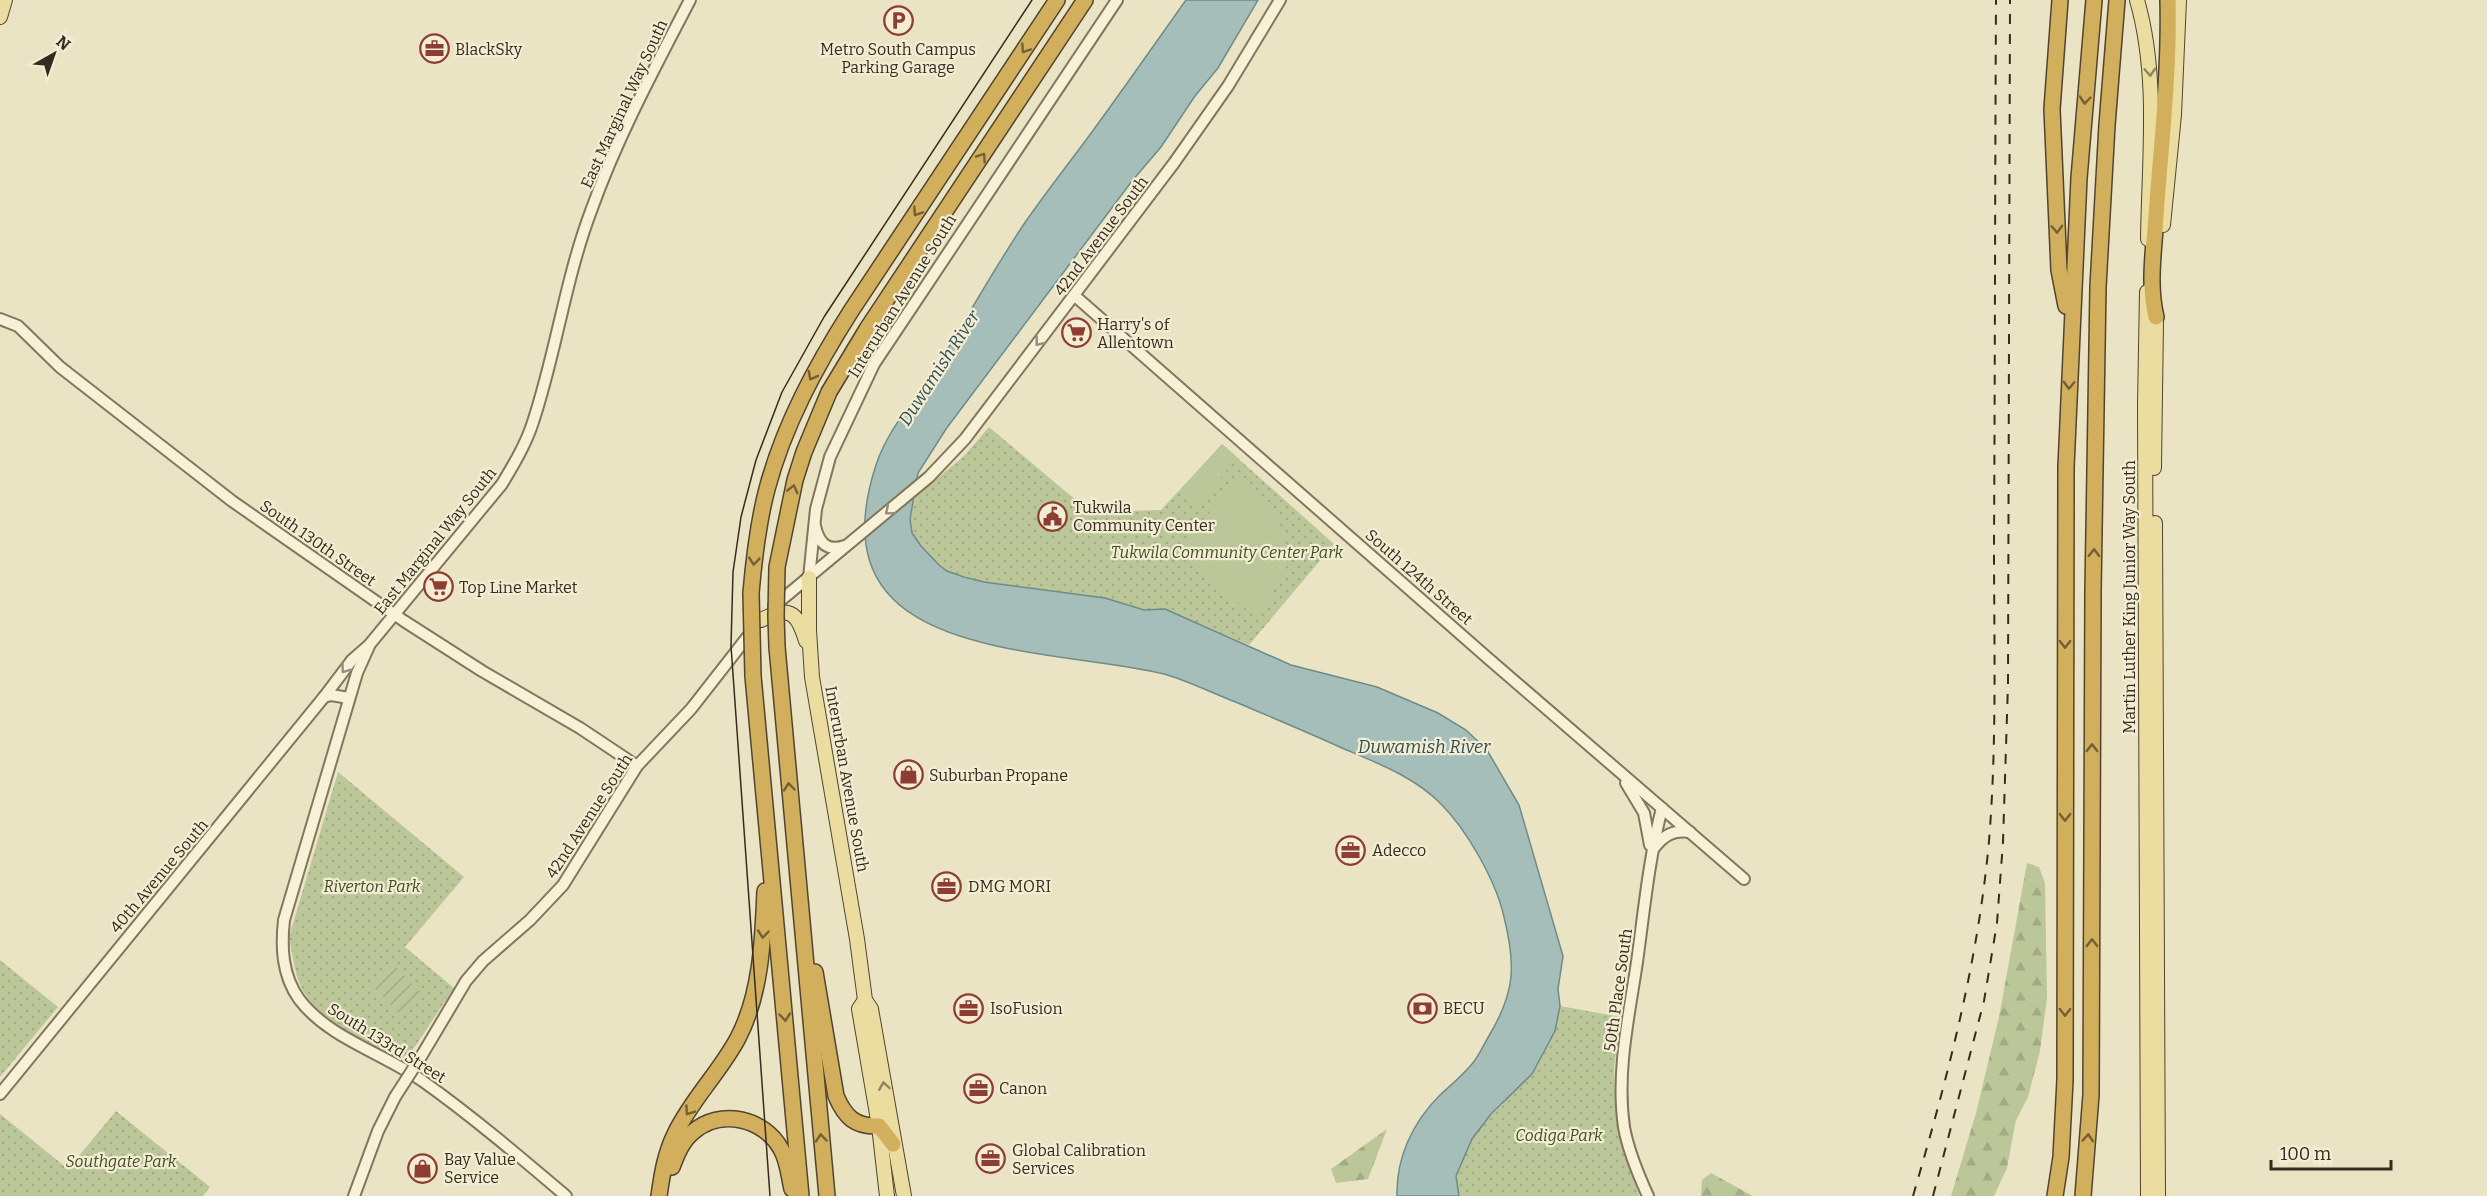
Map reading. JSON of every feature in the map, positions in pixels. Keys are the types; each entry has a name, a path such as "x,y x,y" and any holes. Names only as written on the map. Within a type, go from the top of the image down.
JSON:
{"highway":[{"path":"1039,29 1052,0"},
{"path":"801,1196 753,676 752,593 756,543 767,487 803,394 825,352 1057,0"},
{"path":"827,1196 777,647 777,567 795,480 829,392 862,337 1084,0"},
{"path":"2060,0 2052,109 2059,270 2071,326"},
{"path":"2055,1196 2061,1157 2065,1080 2066,467 2079,178 2094,0"},
{"path":"2083,1196 2091,1095 2093,591 2098,287 2117,0"},
{"path":"2156,317 2152,301 2153,258 2169,50 2168,0"},
{"path":"659,1196 665,1159 675,1132 728,1056 751,1005 764,932 765,813"},
{"path":"794,846 836,1096 845,1113 854,1122 879,1126 893,1144"},
{"path":"664,1196 672,1168 685,1141 694,1131 711,1121 732,1119 758,1126 774,1139 787,1161 793,1196"}],"main road":[{"path":"0,17 5,0"},
{"name":"Martin Luther King Junior Way South","path":"2137,0 2148,48 2151,79 2145,405 2148,1196"},
{"name":"Martin Luther King Junior Way South","path":"2158,1196 2154,470 2156,317 2174,115 2178,0"},
{"name":"Interurban Avenue South","path":"809,578 812,676 857,939 865,1000 871,1009 904,1196"},
{"path":"761,620 781,611 788,612 802,629 810,652"},
{"name":"Interurban Avenue South","path":"865,1000 859,1009 879,1126 887,1196"}],"street":[{"name":"East Marginal Way South","path":"287,973 282,956 284,920 357,673 370,644 502,483 515,461 533,424 569,281 591,211 647,82 690,0"},
{"name":"Interurban Avenue South","path":"809,578 814,523 830,457 874,364 1117,0"},
{"name":"42nd Avenue South","path":"355,1193 378,1131 394,1097 466,981 483,961 530,920 563,885 637,766 691,709 761,620 786,593 809,578 929,477 965,439 1075,296 1221,96 1280,0"},
{"name":"South 124th Street","path":"1075,296 1744,879"},
{"name":"South 130th Street","path":"0,319 18,326 60,367 232,501 394,615 482,671 580,728 637,766"},
{"path":"814,523 817,535 825,546 836,549 849,545"},
{"name":"40th Avenue South","path":"0,1094 352,660 370,644"},
{"path":"324,697 331,695 350,698"},
{"path":"1606,760 1638,800 1647,823 1653,853"},
{"path":"1647,823 1662,808"},
{"name":"50th Place South","path":"1648,1196 1638,1174 1624,1128 1621,1093 1624,1054 1653,853 1662,808"},
{"path":"1653,853 1660,840 1670,833 1690,832"},
{"name":"South 133rd Street","path":"287,973 298,997 325,1024 422,1080 566,1196"}],"green space":[{"name":"Tukwila Community Center Park","path":"989,427 1090,512 1161,510 1222,444 1334,544 1249,645 1165,609 1144,610 1105,598 984,582 947,571 931,558 912,533 910,519 915,497 964,456"},
{"path":"1222,444 1238,458 1198,504 1182,490"},
{"path":"1242,475 1270,503 1280,523 1286,555 1280,580 1258,619 1178,553 1179,548"},
{"name":"Riverton Park","path":"338,772 464,877 405,947 454,988 404,1063 329,1020 306,996 294,966 289,937"},
{"path":"2027,863 2039,867 2045,883 2047,998 2040,1051 2028,1097 2016,1120 2007,1168 1994,1196 1951,1196 1976,1113 1999,1017"},
{"path":"0,960 58,1007 0,1077"},
{"path":"391,962 422,994 401,1015 369,983"},
{"name":"Codiga Park","path":"1560,1006 1621,1017 1614,1068 1616,1114 1639,1196 1459,1196 1456,1183 1457,1171 1467,1146 1483,1123 1502,1105 1555,1031"},
{"name":"Southgate Park","path":"116,1111 210,1187 203,1196 0,1196 0,1114 68,1169"},
{"path":"1387,1129 1368,1179 1336,1183 1331,1169"},
{"path":"1711,1173 1753,1196 1701,1196 1702,1180"}],"water":[{"name":"Duwamish River","path":"1186,0 1258,0 1218,68 1195,96 1161,147 1132,181 946,429 918,473 910,519 912,533 921,546 947,571 984,582 1105,598 1144,610 1165,609 1291,665 1377,687 1438,713 1466,730 1487,750 1519,805 1563,956 1558,989 1560,1006 1555,1031 1532,1074 1491,1114 1472,1139 1456,1176 1459,1196 1397,1196 1397,1182 1403,1154 1414,1129 1430,1105 1465,1072 1477,1057 1498,1019 1509,991 1511,978 1508,934 1500,903 1479,857 1451,815 1431,794 1394,771 1183,680 1164,674 1003,647 950,633 907,610 877,577 865,530 876,465 896,424 932,375 1022,227"}],"tram line":[{"path":"770,1196 731,646 733,572 741,517 756,460 782,392 824,317 1032,0"}],"railway":[{"path":"1913,1196 1960,1020 1977,931 1989,841 1994,693 1996,0"},
{"path":"1933,1196 1984,1001 1997,923 2003,842 2008,684 2010,0"}],"place":[{"name":"Metro South Campus Parking Garage","path":"898,21"},
{"name":"BlackSky","path":"434,49"},
{"name":"Harry's of Allentown","path":"1076,333"},
{"name":"Tukwila Community Center","path":"1052,516"},
{"name":"Top Line Market","path":"438,587"},
{"name":"Suburban Propane","path":"908,775"},
{"name":"Adecco","path":"1351,850"},
{"name":"DMG MORI","path":"947,886"},
{"name":"IsoFusion","path":"969,1008"},
{"name":"BECU","path":"1422,1008"},
{"name":"Canon","path":"978,1088"},
{"name":"Global Calibration Services","path":"991,1159"},
{"name":"Bay Value Service","path":"423,1168"}]}
